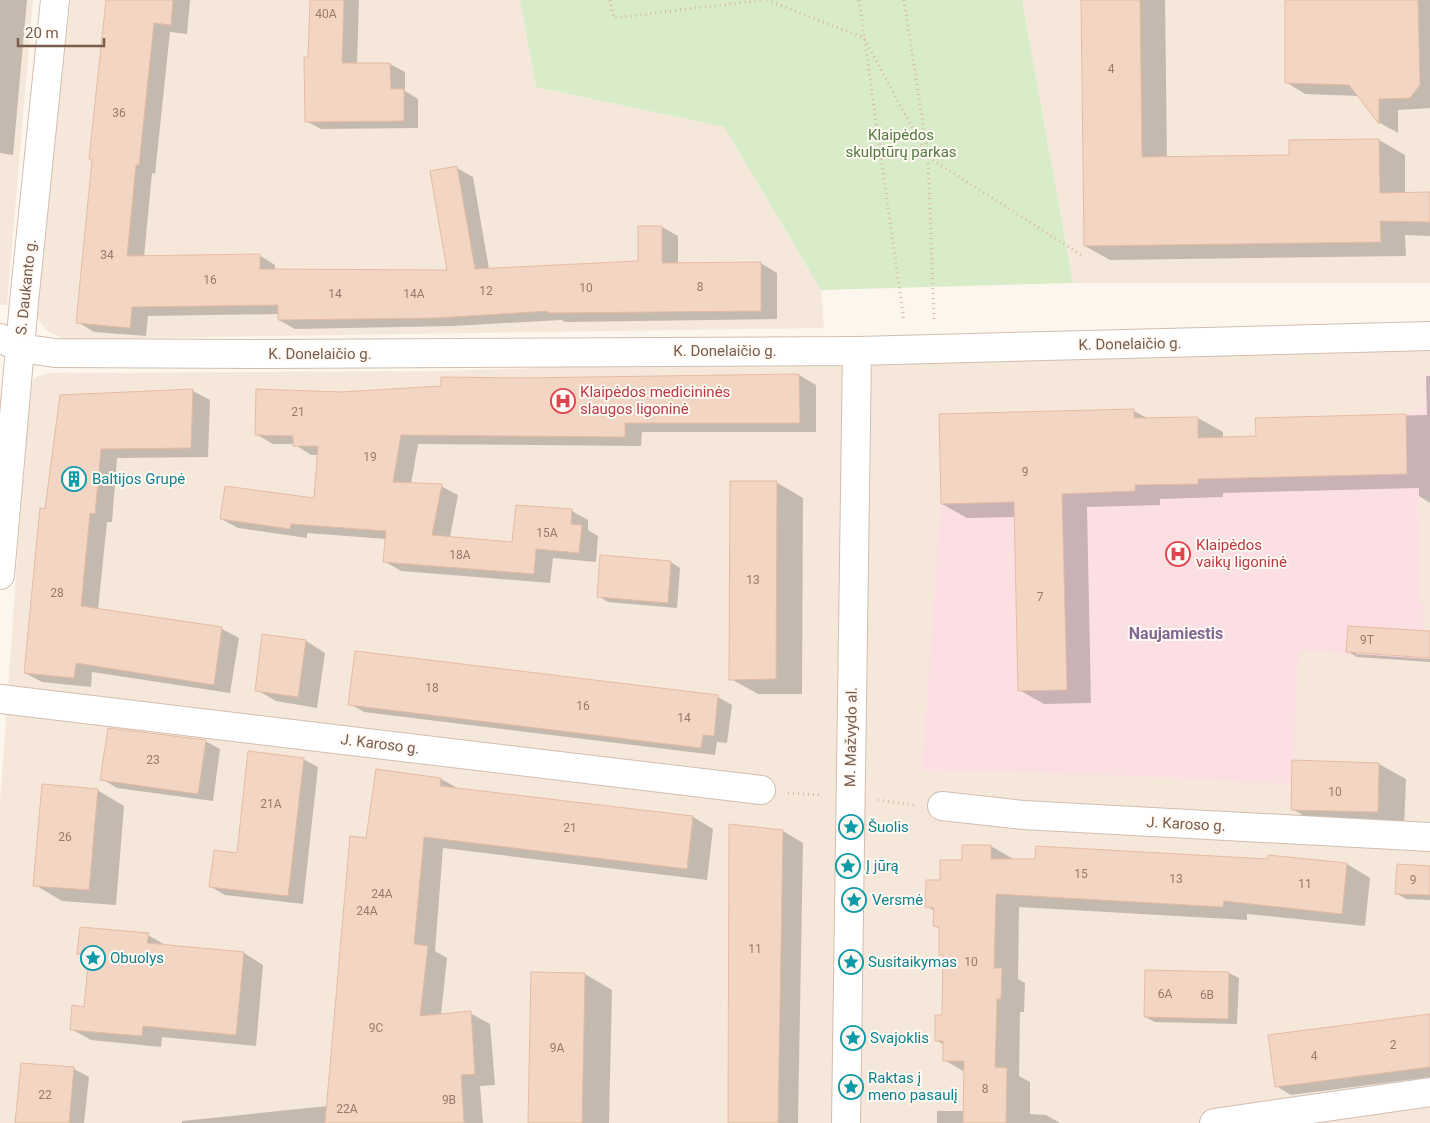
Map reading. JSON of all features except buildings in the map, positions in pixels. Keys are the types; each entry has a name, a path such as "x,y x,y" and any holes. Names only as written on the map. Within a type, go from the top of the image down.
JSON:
{"street":[{"name":"S. Daukanto g.","path":"0,575 10,343 55,0"},
{"name":"K. Donelaičio g.","path":"10,343 55,353 258,354 857,350 1430,336"},
{"name":"M. Mažvydo al.","path":"846,1123 857,350"},
{"name":"J. Karoso g.","path":"0,699 761,790"},
{"name":"J. Karoso g.","path":"942,806 1023,815 1430,837"},
{"path":"1214,1123 1430,1092"}],"path":[{"path":"610,0 614,18 762,0"},
{"path":"767,0 864,38 928,157 1083,256"},
{"path":"859,0 908,349"},
{"path":"904,0 928,157 935,348"}],"shaded area":[{"path":"0,0 33,0 7,305 0,305"},
{"path":"71,0 520,0 536,87 724,127 821,290 824,328 64,339 46,330 37,317 35,297"},
{"path":"1022,0 1430,0 1430,283 1073,283"},
{"path":"1430,348 1430,1123 0,1123 0,803 29,391 33,380 39,376 49,373 439,371 800,360"},
{"name":"Klaipėdos vaikų ligoninė","path":"1425,374 1430,374 1430,497 1418,497 1419,603 1423,603 1423,660 1299,650 1292,784 1089,774 922,770 941,504 939,414 1134,409 1135,418 1198,417 1199,438 1256,436 1255,418 1406,414 1425,406"}],"green space":[{"name":"Klaipėdos skulptūrų parkas","path":"520,0 1022,0 1073,283 821,290 724,127 536,87"}],"place":[{"name":"Klaipėdos medicininės slaugos ligoninė","path":"563,401"},
{"name":"Baltijos Grupė","path":"74,479"},
{"name":"Klaipėdos vaikų ligoninė","path":"1178,554"},
{"name":"Šuolis","path":"851,827"},
{"name":"Į jūrą","path":"848,866"},
{"name":"Versmė","path":"854,900"},
{"name":"Obuolys","path":"93,958"},
{"name":"Susitaikymas","path":"851,962"},
{"name":"Svajoklis","path":"853,1038"},
{"name":"Raktas į meno pasaulį","path":"851,1087"}],"district":[{"name":"Naujamiestis","path":"1176,633"}]}
